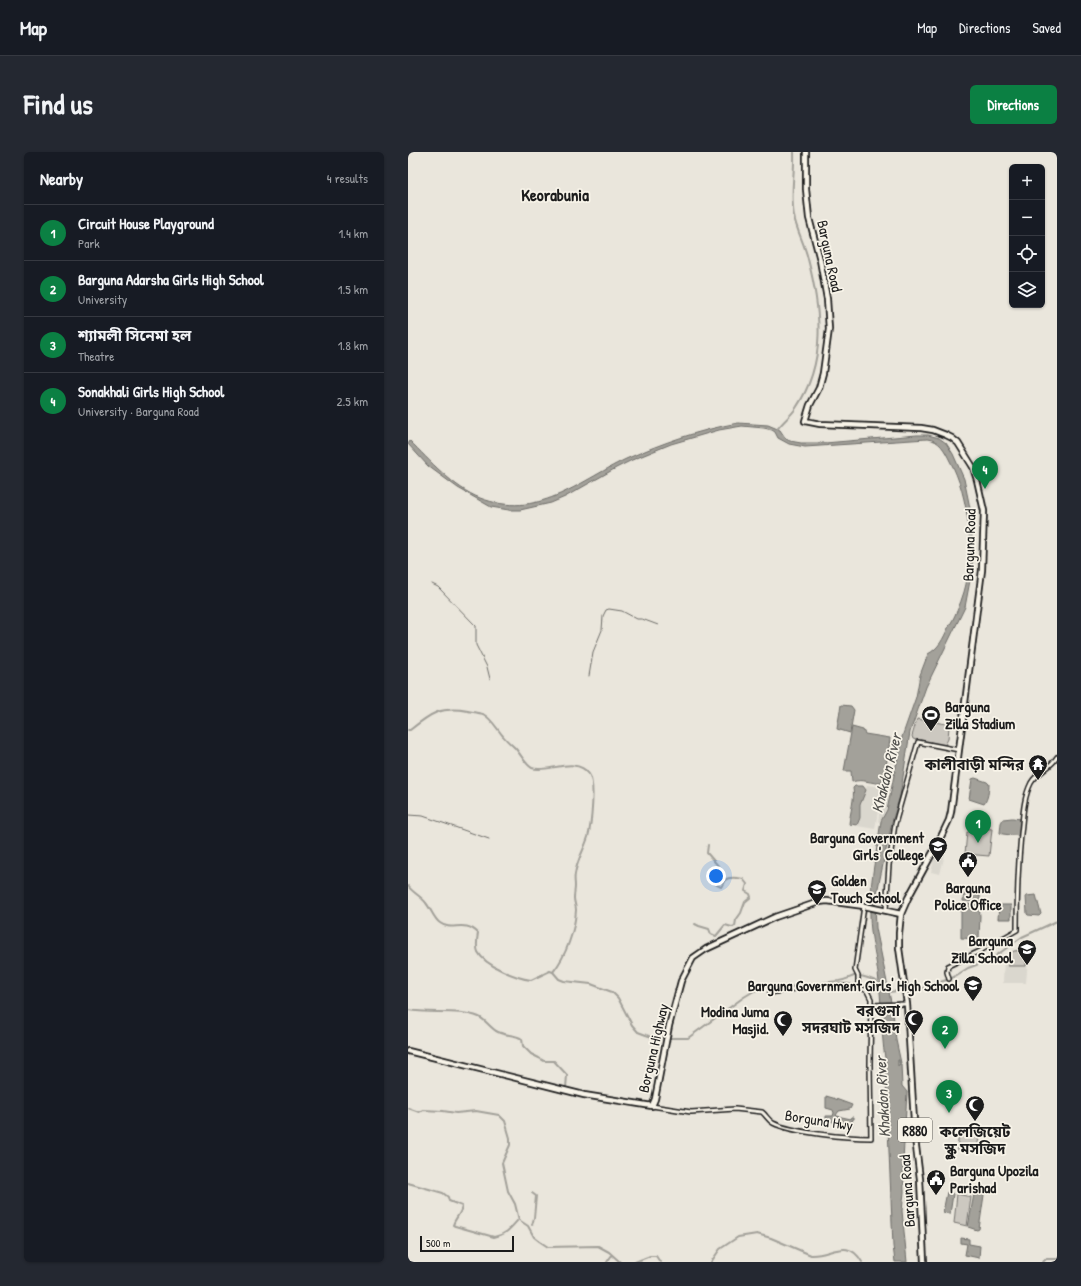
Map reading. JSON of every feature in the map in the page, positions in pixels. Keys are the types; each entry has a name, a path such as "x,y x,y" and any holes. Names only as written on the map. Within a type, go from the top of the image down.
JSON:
{"main road":[{"name":"Barguna Road","path":"806,152 806,188 810,223 820,260 827,299 829,329 823,373 819,388 812,399 805,421 820,424 921,428 933,430 955,440 973,467 984,511 982,570 949,820 901,914 899,944 906,999 914,1138 920,1183 923,1262"},
{"name":"Borguna Highway","path":"408,1051 584,1095 652,1106 655,1099 666,1042 681,981 693,958 706,950 775,917 817,902 827,901 865,906 901,914"}],"street":[{"path":"886,910 889,865 895,824 918,742 959,750"},
{"path":"950,978 947,972 948,966 976,953 1017,929 1018,874 1024,805 1027,793 1034,777 1050,766 1057,757"},
{"path":"858,988 858,977 855,970 865,906"},
{"path":"770,993 784,990 840,986 867,990 871,998 871,1005 894,1004 906,999"},
{"name":"Borguna Hwy","path":"652,1106 690,1112 735,1109 762,1112 770,1121 777,1125 789,1128 825,1134 871,1138 871,1005"}],"shaded area":[{"path":"738,423 768,425 780,430 786,439 801,443 825,443 917,435 928,435 939,438 946,443 953,454 964,479 970,508 973,550 972,570 965,607 926,687 910,732 900,796 892,822 875,902 876,928 893,1012 896,1040 901,1063 899,1063 898,1060 898,1066 901,1064 902,1086 907,1092 903,1160 904,1192 902,1211 907,1262 895,1262 893,1246 885,1058 879,982 870,924 870,904 881,821 887,810 902,737 916,697 920,675 928,654 940,643 955,615 964,592 967,577 969,543 966,508 957,475 944,450 935,441 927,439 805,447 789,444 778,438 772,430 742,426 719,430 671,444 632,460 565,497 551,503 520,510 509,510 491,507 458,488 428,466 408,444 410,441 451,481 470,493 480,498 501,504 520,505 538,502 556,496 626,459 667,442 709,429"},
{"path":"841,705 851,706 854,710 850,733 837,729"},
{"name":"Barguna Zilla Stadium","path":"917,719 946,724 949,726 948,739 944,747 913,739 912,736"},
{"path":"852,727 863,730 865,734 890,738 882,783 863,781 852,782 851,771 844,771"},
{"path":"975,778 989,784 987,797 984,804 969,799 972,779"},
{"path":"867,785 882,787 875,829 857,826 861,818 861,805"},
{"path":"855,786 863,786 866,790 860,805 860,818 857,825 849,824 853,801 853,788"},
{"path":"883,788 886,789 889,797 885,813 878,822"},
{"path":"1003,819 1021,819 1019,836 1000,833"},
{"path":"973,827 992,829 989,856 965,854 967,832 973,832"},
{"name":"Barguna Government Girls' College","path":"936,852 945,854 940,874 931,872"},
{"path":"964,889 980,890 980,902 963,901"},
{"path":"1036,895 1041,914 1039,916 1028,915 1026,896"},
{"path":"964,904 979,905 980,916 978,939 961,938 961,909"},
{"path":"999,905 1011,905 1011,919 998,919"},
{"path":"1029,948 1026,983 1003,983 1004,956 1013,951"},
{"path":"1027,950 1026,966 1008,966 1008,955 1014,951"},
{"path":"826,1096 852,1105 850,1109 839,1111 836,1115 851,1119 854,1117 851,1127 836,1127 833,1122 826,1119 826,1116 833,1116 834,1113 833,1110 826,1108"},
{"path":"959,1133 979,1136 977,1151 957,1149"},
{"path":"906,1184 919,1184 920,1202 906,1201 906,1195 909,1195 909,1191 906,1190"},
{"path":"947,1192 953,1194 950,1214 943,1212"},
{"path":"957,1194 971,1197 967,1226 954,1223"},
{"path":"974,1194 984,1195 979,1229 977,1230 968,1227"},
{"path":"961,1238 969,1239 969,1244 980,1246 979,1258 965,1255 967,1244 961,1243"}],"waterway":[{"path":"776,431 794,411 806,390 813,372 817,354 818,316 816,297 807,254 795,221 793,208 794,152"},
{"path":"432,584 438,587 476,626 476,645 487,667 490,679"},
{"path":"589,676 593,652 602,630 603,616 606,610 622,611 637,619 642,619 658,625"},
{"path":"408,730 430,715 443,710 450,709 483,714 492,721 530,767 545,769 569,765 577,766 589,774 593,795 588,837 577,864 575,876 574,898 576,910 574,926 566,951 553,972"},
{"path":"408,815 423,816 489,839"},
{"path":"695,924 709,929 711,934 716,936 725,925 732,927 735,926 736,920 741,913 745,902 751,897 750,894 745,891 747,884 743,879 729,878 724,881 721,887 713,881 714,876 720,868 707,853 708,845"},
{"path":"408,886 428,905 440,923 449,926 468,927 478,933 478,952 487,962 518,977 531,980 550,971 553,972 559,979 564,981 591,984 612,992 618,998 632,1025 638,1032 655,1038 688,1038 744,997 763,988 776,985 785,987 839,981 854,976 864,976 879,982"},
{"path":"888,992 920,989 952,978 968,968 990,960 1022,937 1057,921"},
{"path":"408,1010 426,1012 454,1012 479,1017 498,1032 522,1039 523,1046 531,1054 544,1061 554,1061 567,1075 566,1088"},
{"path":"408,1108 419,1112 423,1110 456,1113 476,1111 499,1115 505,1121 510,1138 510,1145 502,1163 508,1191 515,1204 519,1220 528,1226 534,1237 548,1247 598,1246 609,1252 620,1262"},
{"path":"408,1183 443,1193 448,1197 449,1201 462,1206 453,1225 455,1226 494,1237 510,1229 517,1221"},
{"path":"532,1193 536,1196 532,1225"},
{"path":"711,1262 720,1249 738,1237 757,1234 771,1238 811,1255 818,1255 845,1249 851,1250 862,1262"},
{"path":"607,1262 612,1255"},
{"path":"635,1262 650,1256 656,1256 660,1262"},
{"path":"1043,1262 1046,1259 1057,1259"}],"place":[{"name":"Sonakhali Girls High School","path":"985,489"},
{"name":"Barguna Zilla Stadium","path":"931,732"},
{"name":"কালীবাড়ী মন্দির","path":"1038,781"},
{"name":"Circuit House Playground","path":"978,843"},
{"name":"Barguna Government Girls' College","path":"938,863"},
{"name":"Barguna Police Office","path":"968,878"},
{"name":"Golden Touch School","path":"817,906"},
{"name":"Barguna Zilla School","path":"1027,966"},
{"name":"Barguna Government Girls' High School","path":"973,1002"},
{"name":"বরগুনা সদরঘাট মসজিদ","path":"914,1036"},
{"name":"Modina Juma Masjid.","path":"783,1037"},
{"name":"Barguna Adarsha Girls High School","path":"945,1049"},
{"name":"শ্যামলী সিনেমা হল","path":"949,1113"},
{"name":"কলেজিয়েট স্কুল মসজিদ","path":"975,1122"},
{"name":"Barguna Upozila Parishad","path":"936,1196"}],"district":[{"name":"Keorabunia","path":"555,194"}],"water label":[{"name":"Khakdon River","path":"886,773"},
{"name":"Khakdon River","path":"882,1097"}]}
